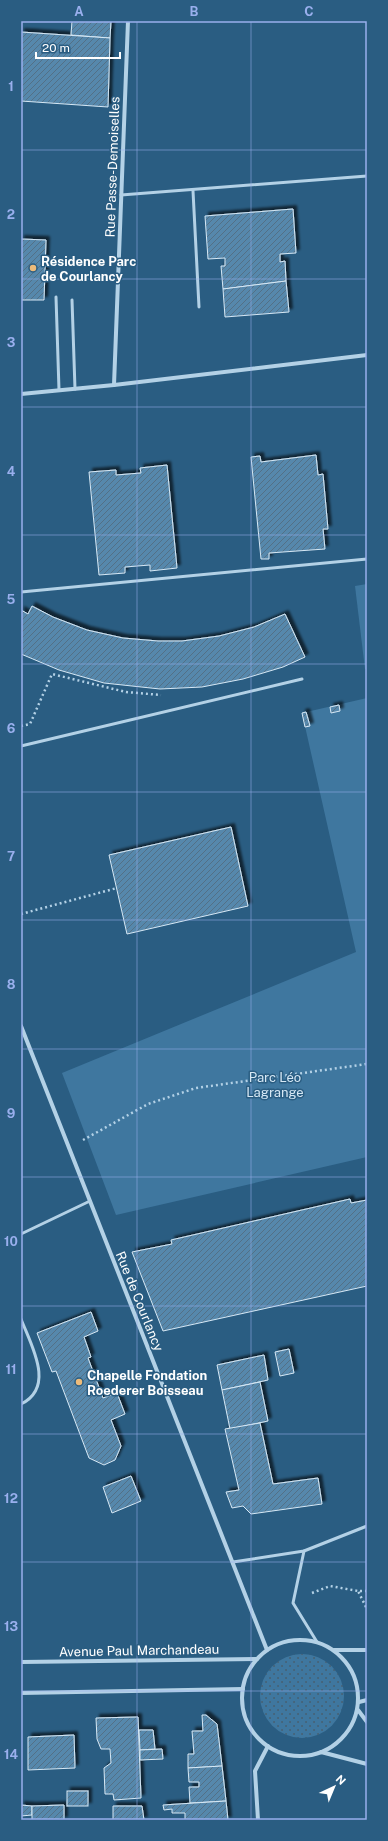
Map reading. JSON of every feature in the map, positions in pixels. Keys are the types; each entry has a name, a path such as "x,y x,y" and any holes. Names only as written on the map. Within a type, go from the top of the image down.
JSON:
{"street":[{"name":"Rue Passe-Demoiselles","path":"114,385 128,21"},
{"path":"21,394 114,385 367,355"},
{"name":"Rue de Courlancy","path":"21,1026 267,1650"},
{"path":"291,1641 317,1642 334,1650 345,1661 353,1674 358,1688 358,1710 348,1731 336,1744 320,1752 302,1756 284,1754 268,1746 256,1735 247,1721 243,1706 243,1689 248,1673 257,1659 267,1650 291,1641"},
{"path":"334,1650 367,1650"},
{"name":"Avenue Paul Marchandeau","path":"21,1662 257,1659"},
{"path":"21,1693 243,1689"},
{"path":"359,1702 367,1700"},
{"path":"358,1710 367,1722"},
{"path":"258,1820 255,1771 268,1746"},
{"path":"320,1752 367,1764"}],"lane":[{"path":"121,195 193,191 367,176"},
{"path":"193,191 199,307"},
{"path":"56,297 59,390"},
{"path":"72,300 75,389"},
{"path":"21,592 367,559"},
{"path":"21,746 302,680"},
{"path":"21,1234 90,1201"},
{"path":"21,1319 39,1368 39,1385 30,1398 21,1404"},
{"path":"232,1562 304,1551 367,1526"},
{"path":"304,1551 293,1602 317,1642"}],"path":[{"path":"21,726 30,724 52,674 126,692 167,695"},
{"path":"21,914 117,888"},
{"path":"69,1148 148,1104 196,1088 367,1064"},
{"path":"293,1602 317,1590 330,1586 358,1591 367,1591"},
{"path":"358,1591 367,1609"}],"green space":[{"path":"367,584 367,669 365,669 355,586"},
{"name":"Parc Léo Lagrange","path":"367,698 367,1157 116,1215 62,1073 356,952 302,713"},
{"path":"302,1654 318,1657 332,1666 341,1680 344,1696 341,1712 332,1726 318,1735 302,1738 286,1735 272,1726 263,1712 260,1696 263,1680 272,1666 286,1657"}],"building":[{"path":"72,21 111,21 110,38 71,35"},
{"path":"21,32 110,38 108,107 21,101"},
{"path":"293,209 296,253 280,254 280,262 285,261 286,281 223,289 221,266 225,266 225,258 208,259 205,216"},
{"name":"Résidence Parc de Courlancy","path":"21,239 46,240 44,300 21,300"},
{"path":"286,281 289,312 225,317 223,289"},
{"path":"316,455 318,475 323,474 328,529 323,529 325,549 269,553 269,559 261,559 251,457 260,456 261,462"},
{"path":"167,465 177,568 150,571 150,565 125,567 125,573 99,575 89,472 116,470 116,475 141,473 140,468"},
{"path":"32,606 53,617 87,630 123,638 158,641 182,641 219,636 254,627 285,614 305,657 283,667 243,679 202,687 160,689 104,683 59,670 21,654 21,610 28,614"},
{"path":"339,705 340,711 331,713 330,707"},
{"path":"306,712 310,726 305,727 302,713"},
{"path":"231,827 248,906 127,934 109,855"},
{"path":"350,1199 351,1203 367,1200 367,1286 163,1331 132,1252 172,1244 171,1240"},
{"name":"Chapelle Fondation Roederer Boisseau","path":"91,1312 98,1331 84,1337 91,1357 88,1358 103,1398 117,1393 125,1414 111,1420 121,1446 115,1460 104,1465 89,1458 56,1371 52,1372 37,1333"},
{"path":"289,1349 294,1373 280,1376 275,1352"},
{"path":"264,1355 268,1380 222,1390 217,1365"},
{"path":"260,1382 268,1421 230,1429 222,1390"},
{"path":"260,1423 273,1484 318,1478 322,1504 251,1514 243,1506 232,1508 226,1492 239,1490 225,1429"},
{"path":"131,1476 141,1501 112,1513 103,1487"},
{"path":"202,1715 206,1715 217,1724 222,1766 188,1768 188,1754 194,1754 192,1731 203,1731"},
{"path":"138,1717 141,1798 114,1800 113,1794 105,1794 104,1768 111,1763 110,1749 101,1749 97,1739 96,1718"},
{"path":"139,1730 153,1730 155,1749 140,1750"},
{"path":"74,1735 75,1768 28,1770 28,1737"},
{"path":"162,1749 163,1759 140,1760 140,1750"},
{"path":"222,1766 226,1801 190,1803 189,1787 199,1787 199,1782 189,1782 188,1768"},
{"path":"67,1791 88,1791 88,1806 67,1806"},
{"path":"226,1801 228,1820 185,1820 185,1813 172,1813 172,1809 164,1810 163,1805"},
{"path":"21,1805 32,1806 32,1815 21,1816"},
{"path":"64,1805 64,1820 32,1820 32,1806"},
{"path":"113,1806 142,1806 144,1820 113,1820"}],"place":[{"name":"Résidence Parc de Courlancy","path":"33,268"},
{"name":"Chapelle Fondation Roederer Boisseau","path":"79,1382"}]}
